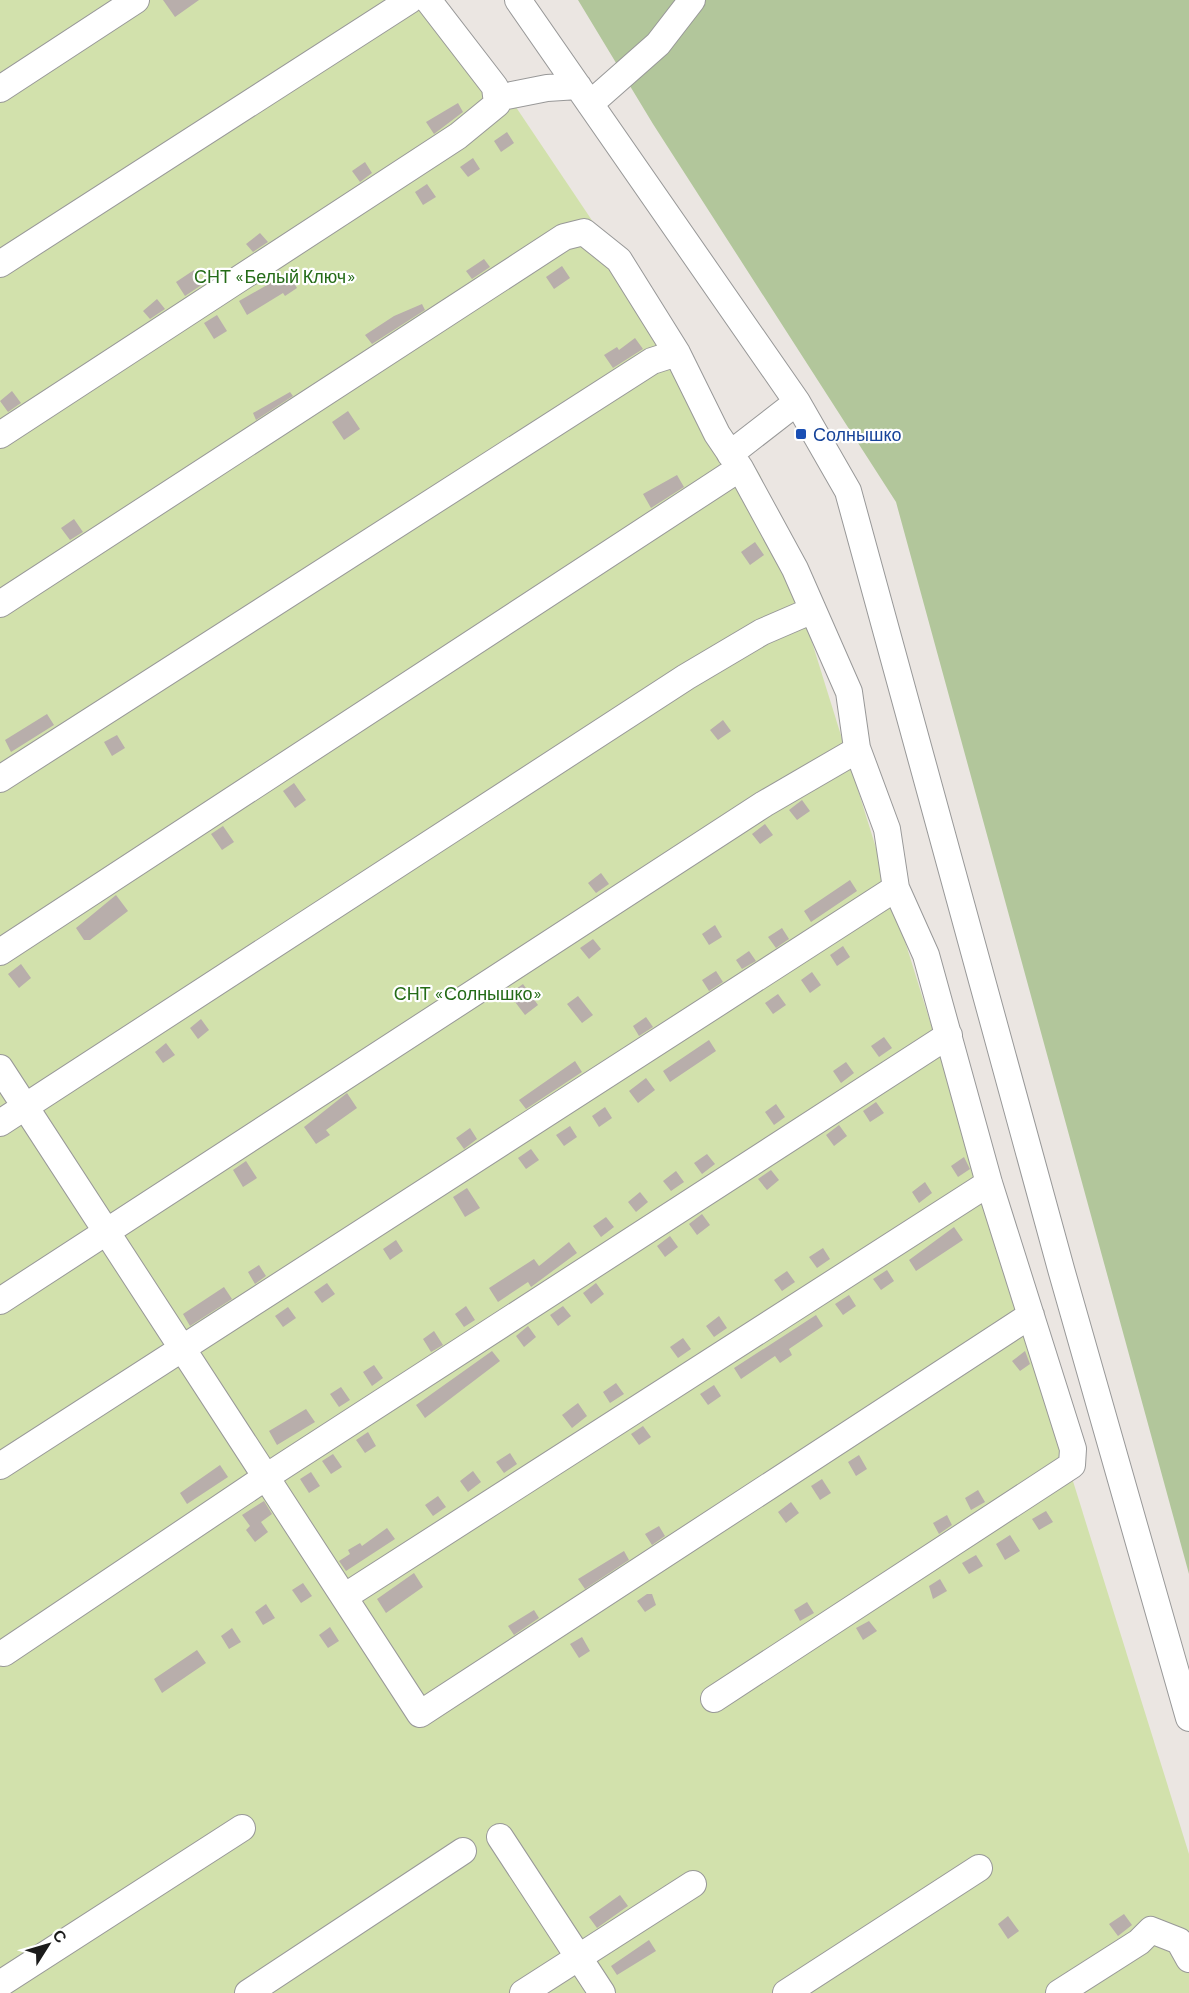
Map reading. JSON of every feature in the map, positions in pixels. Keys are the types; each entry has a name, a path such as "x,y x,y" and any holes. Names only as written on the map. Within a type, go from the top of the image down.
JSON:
{"street":[{"path":"0,89 136,0"},
{"path":"0,264 410,0"},
{"path":"0,435 458,136 497,105 495,87 428,0"},
{"path":"518,0 798,402 848,490 1061,1269 1189,1718"},
{"path":"497,98 547,88 584,95 658,44 692,0"},
{"path":"0,604 564,237 584,232 619,260 677,352 717,434 735,461 795,569 849,692 857,750 887,829 896,888 926,955 989,1183 1073,1449 1072,1465 714,1699"},
{"path":"0,779 652,361 677,352"},
{"path":"0,952 735,461 798,402"},
{"path":"0,1123 686,677 762,632 813,610"},
{"path":"0,1301 764,804 857,750"},
{"path":"0,1466 896,888"},
{"path":"4,1653 266,1477 949,1035"},
{"path":"0,1068 420,1714 1031,1315"},
{"path":"344,1596 989,1183"},
{"path":"0,1984 242,1827"},
{"path":"500,1837 602,1993"},
{"path":"248,1993 463,1851"},
{"path":"786,1993 979,1868"},
{"path":"523,1993 693,1884"},
{"path":"1059,1993 1139,1942 1151,1930 1179,1941 1189,1959"}],"green space":[{"name":"СНТ «Солнышко»","path":"0,0 444,0 760,475 1189,1854 1189,1993 0,1993"},
{"path":"578,0 1189,0 1189,1574 896,502 653,124"}],"building":[{"path":"163,0 199,0 175,17"},
{"path":"458,103 463,112 434,134 426,122"},
{"path":"507,132 514,143 501,152 494,141"},
{"path":"473,158 480,169 468,177 460,167"},
{"path":"365,162 372,173 360,182 352,171"},
{"path":"427,184 436,197 423,205 415,192"},
{"path":"260,233 268,242 253,252 246,244"},
{"path":"484,259 490,267 472,279 466,271"},
{"path":"562,266 570,278 554,289 546,277"},
{"path":"194,270 203,284 185,296 176,282"},
{"path":"288,273 297,288 285,296 283,293 247,315 239,301"},
{"path":"157,299 165,309 150,319 143,311"},
{"path":"422,304 425,310 372,344 365,335 394,316"},
{"path":"217,315 227,331 214,339 204,323"},
{"path":"635,338 643,349 613,368 604,355 617,347 619,350"},
{"path":"12,391 21,403 8,412 0,401"},
{"path":"290,392 293,396 256,420 253,413"},
{"path":"348,411 360,429 344,440 332,422"},
{"path":"677,475 684,487 651,508 643,494"},
{"path":"74,519 83,532 70,540 61,528"},
{"path":"755,542 764,555 750,565 741,552"},
{"path":"47,714 54,725 11,752 5,740"},
{"path":"723,720 731,731 718,740 710,730"},
{"path":"117,735 125,748 112,756 104,742"},
{"path":"294,783 306,800 295,808 283,791"},
{"path":"802,800 810,811 797,820 789,810"},
{"path":"765,824 773,835 760,844 752,834"},
{"path":"223,826 234,842 222,850 211,834"},
{"path":"601,873 609,884 596,893 588,883"},
{"path":"850,880 857,891 811,922 804,911"},
{"path":"116,895 128,911 90,940 84,940 76,928"},
{"path":"715,925 722,937 709,945 702,934"},
{"path":"782,928 789,939 776,948 768,937"},
{"path":"593,939 601,949 589,959 580,948"},
{"path":"843,946 850,957 837,966 830,955"},
{"path":"749,951 756,961 742,969 736,960"},
{"path":"21,964 31,978 19,988 8,974"},
{"path":"716,971 723,982 709,991 702,980"},
{"path":"812,972 821,985 810,993 801,980"},
{"path":"523,984 538,1005 525,1015 509,994"},
{"path":"778,994 786,1005 773,1014 765,1003"},
{"path":"578,996 593,1015 582,1023 567,1004"},
{"path":"646,1017 653,1027 639,1036 633,1026"},
{"path":"201,1019 209,1030 198,1039 190,1028"},
{"path":"884,1037 892,1048 879,1057 871,1046"},
{"path":"709,1040 716,1051 670,1082 663,1071"},
{"path":"166,1043 175,1055 163,1063 155,1052"},
{"path":"575,1061 582,1072 526,1109 519,1100"},
{"path":"846,1062 854,1073 841,1083 833,1071"},
{"path":"646,1078 655,1090 638,1103 629,1091"},
{"path":"347,1093 357,1108 326,1130 330,1135 316,1144 304,1127"},
{"path":"876,1102 884,1113 870,1122 863,1111"},
{"path":"776,1104 785,1117 774,1125 765,1112"},
{"path":"605,1107 612,1118 599,1127 592,1116"},
{"path":"839,1125 847,1136 834,1146 826,1135"},
{"path":"570,1126 577,1137 564,1146 556,1135"},
{"path":"470,1128 477,1139 464,1149 456,1138"},
{"path":"531,1149 539,1160 526,1169 518,1158"},
{"path":"707,1154 715,1164 702,1174 694,1163"},
{"path":"964,1157 970,1169 958,1177 951,1166"},
{"path":"246,1161 257,1178 243,1187 233,1170"},
{"path":"771,1170 779,1180 767,1190 758,1179"},
{"path":"676,1171 684,1182 671,1191 663,1181"},
{"path":"925,1182 932,1193 919,1203 912,1192"},
{"path":"467,1188 480,1208 465,1217 453,1197"},
{"path":"640,1192 648,1202 636,1212 628,1202"},
{"path":"702,1214 710,1225 697,1235 689,1224"},
{"path":"606,1217 614,1227 601,1237 593,1226"},
{"path":"954,1227 963,1240 916,1271 909,1260"},
{"path":"670,1236 678,1247 665,1257 657,1246"},
{"path":"396,1240 403,1251 390,1260 383,1249"},
{"path":"569,1242 577,1253 531,1287 528,1282 498,1302 489,1288 534,1259 539,1266"},
{"path":"823,1248 830,1259 817,1268 809,1257"},
{"path":"259,1265 266,1276 255,1284 248,1272"},
{"path":"887,1270 894,1281 881,1290 873,1279"},
{"path":"787,1271 795,1282 782,1291 774,1280"},
{"path":"327,1283 335,1294 322,1303 314,1292"},
{"path":"596,1283 604,1294 591,1304 583,1293"},
{"path":"224,1287 232,1299 190,1326 183,1314"},
{"path":"849,1295 856,1306 843,1315 835,1304"},
{"path":"466,1306 475,1320 464,1327 455,1314"},
{"path":"563,1306 571,1316 558,1326 550,1315"},
{"path":"288,1307 296,1318 283,1327 275,1316"},
{"path":"816,1315 823,1326 789,1349 792,1355 780,1363 775,1356 741,1379 734,1368"},
{"path":"719,1316 727,1328 714,1337 706,1326"},
{"path":"528,1326 536,1337 524,1347 516,1336"},
{"path":"434,1331 443,1345 431,1352 423,1339"},
{"path":"683,1338 691,1349 678,1358 670,1347"},
{"path":"492,1351 500,1361 425,1418 416,1405"},
{"path":"1025,1351 1030,1364 1020,1371 1012,1361"},
{"path":"374,1365 383,1378 372,1386 363,1372"},
{"path":"616,1383 624,1394 610,1403 603,1392"},
{"path":"714,1385 721,1396 708,1405 700,1394"},
{"path":"341,1387 350,1400 339,1407 330,1394"},
{"path":"578,1403 587,1416 572,1428 562,1415"},
{"path":"306,1409 315,1422 277,1445 269,1431"},
{"path":"643,1426 651,1437 639,1445 631,1434"},
{"path":"368,1432 376,1446 365,1453 356,1440"},
{"path":"510,1453 517,1464 504,1473 496,1462"},
{"path":"333,1454 342,1467 331,1474 322,1461"},
{"path":"859,1455 867,1469 856,1476 848,1462"},
{"path":"220,1465 228,1477 187,1504 180,1493"},
{"path":"473,1471 481,1482 468,1492 460,1481"},
{"path":"311,1472 320,1486 309,1493 300,1479"},
{"path":"822,1479 831,1493 820,1500 811,1486"},
{"path":"978,1490 985,1502 971,1510 965,1498"},
{"path":"438,1496 446,1507 433,1516 425,1505"},
{"path":"264,1501 272,1514 261,1522 268,1532 255,1542 246,1530 250,1526 242,1515"},
{"path":"791,1502 799,1513 786,1523 778,1512"},
{"path":"1046,1511 1053,1522 1039,1530 1032,1519"},
{"path":"947,1515 952,1525 939,1534 933,1523"},
{"path":"659,1526 665,1536 652,1545 645,1534"},
{"path":"387,1528 395,1539 346,1571 339,1561 350,1554 348,1550 360,1543 362,1546"},
{"path":"1010,1535 1020,1551 1005,1560 996,1544"},
{"path":"624,1551 629,1560 585,1589 578,1579"},
{"path":"976,1555 983,1566 969,1574 962,1563"},
{"path":"414,1573 423,1587 386,1613 377,1599"},
{"path":"940,1579 947,1591 933,1599 929,1586"},
{"path":"303,1583 312,1596 301,1603 292,1590"},
{"path":"647,1594 652,1594 656,1605 645,1612 637,1601"},
{"path":"807,1602 814,1613 800,1621 794,1610"},
{"path":"266,1604 275,1618 263,1625 255,1612"},
{"path":"534,1610 539,1618 514,1635 508,1626"},
{"path":"869,1621 877,1631 863,1640 856,1628"},
{"path":"330,1627 339,1641 328,1648 319,1635"},
{"path":"232,1628 241,1642 229,1649 221,1636"},
{"path":"582,1637 590,1651 579,1658 570,1644"},
{"path":"197,1650 206,1663 162,1693 154,1679"},
{"path":"620,1895 628,1906 597,1928 589,1917"},
{"path":"1124,1914 1132,1925 1118,1936 1109,1924"},
{"path":"1008,1916 1019,1931 1008,1939 998,1924"},
{"path":"649,1940 656,1951 617,1975 611,1966"}],"place":[{"name":"Солнышко","path":"801,434"}],"park label":[{"name":"СНТ «Белый Ключ»","path":"275,276"}]}
